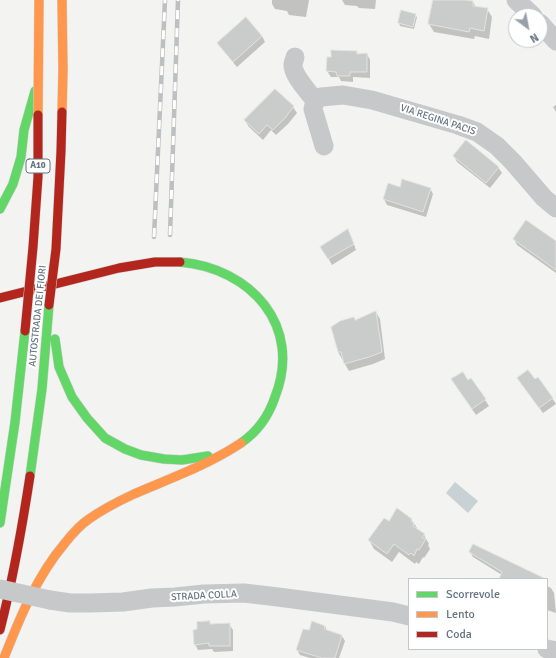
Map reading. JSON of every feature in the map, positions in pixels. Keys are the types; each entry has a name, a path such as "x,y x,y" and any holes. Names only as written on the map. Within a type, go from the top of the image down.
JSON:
{"highway":[{"name":"AUTOSTRADA DEI FIORI","path":"0,522 16,422 33,247 38,177 39,0"},
{"name":"AUTOSTRADA DEI FIORI","path":"0,630 22,525 33,454 42,389 49,305 56,250 63,70 62,0"},
{"path":"0,209 12,184 21,157 24,130 39,78"},
{"path":"0,298 126,266 162,261 192,263 216,269 235,278 252,290 267,308 278,329 283,355 281,382 273,405 259,426 246,440 186,474 111,505 85,521 67,540 44,570 34,588 4,658"},
{"path":"49,305 60,367 72,397 86,418 105,438 125,449 141,455 164,459 182,460 221,455"}],"street":[{"path":"516,0 524,8"},
{"path":"548,32 556,41"},
{"path":"295,57 293,64 294,70 315,101 313,109 324,146"},
{"name":"VIA REGINA PACIS","path":"315,101 321,97 343,95 372,100 477,132 497,146 544,198 556,208"},
{"name":"STRADA COLLA","path":"0,589 70,603 116,602 204,594 244,594 393,612 408,616"}],"shaded area":[{"path":"455,482 478,501 468,513 446,493"}],"building":[{"path":"433,0 473,1 473,6 488,8 484,31 470,28 469,32 428,24"},
{"path":"401,10 416,14 413,27 398,23"},
{"path":"246,17 262,36 233,62 217,43"},
{"path":"331,50 357,51 357,54 367,53 367,72 350,72 350,76 337,76 336,72 326,71 327,57 331,57"},
{"path":"275,89 294,106 273,130 267,125 259,134 244,120"},
{"path":"466,140 499,167 486,183 453,156"},
{"path":"402,179 431,188 423,212 383,199 388,183 400,187"},
{"path":"526,220 556,241 556,270 513,239"},
{"path":"348,229 354,244 328,259 320,247"},
{"path":"376,311 382,352 344,364 341,352 338,352 331,327 340,321 354,317 355,320"},
{"path":"528,370 535,379 538,377 553,398 539,408 517,378"},
{"path":"463,372 468,380 471,378 486,399 472,409 451,379"},
{"path":"397,508 412,519 411,521 414,523 413,526 425,534 422,537 426,539 419,550 417,549 414,556 411,553 409,555 394,544 387,554 368,540 384,518 389,521"},
{"path":"473,544 544,578 499,578 502,572 469,552"},
{"path":"210,621 210,624 230,623 230,646 209,646 209,643 194,645 193,630 197,629 197,622"},
{"path":"312,621 325,626 324,629 342,635 335,658 322,658 296,650 303,629 309,630"}],"railway":[{"path":"154,237 165,0"},
{"path":"170,235 178,0"}],"traffic: fast":[{"path":"0,209 13,184 21,157 24,130 35,91"},
{"path":"180,262 206,267 229,276 249,289 265,305 276,325 282,347 282,371 275,397 262,423 247,439 241,443"},
{"path":"30,476 42,389 49,305"},
{"path":"0,523 15,422 25,331"},
{"path":"55,339 59,367 72,397 87,418 105,438 125,449 141,455 182,460 208,456"}],"traffic: slow":[{"path":"38,115 39,0"},
{"path":"62,0 62,112"},
{"path":"4,658 23,612 46,569 70,536 79,527 94,515 117,502 202,465 241,443"}],"traffic: jam":[{"path":"49,305 56,249 62,112"},
{"path":"25,331 38,177 38,115"},
{"path":"0,298 119,268 155,262 180,262"},
{"path":"0,630 17,553 30,476"}]}
